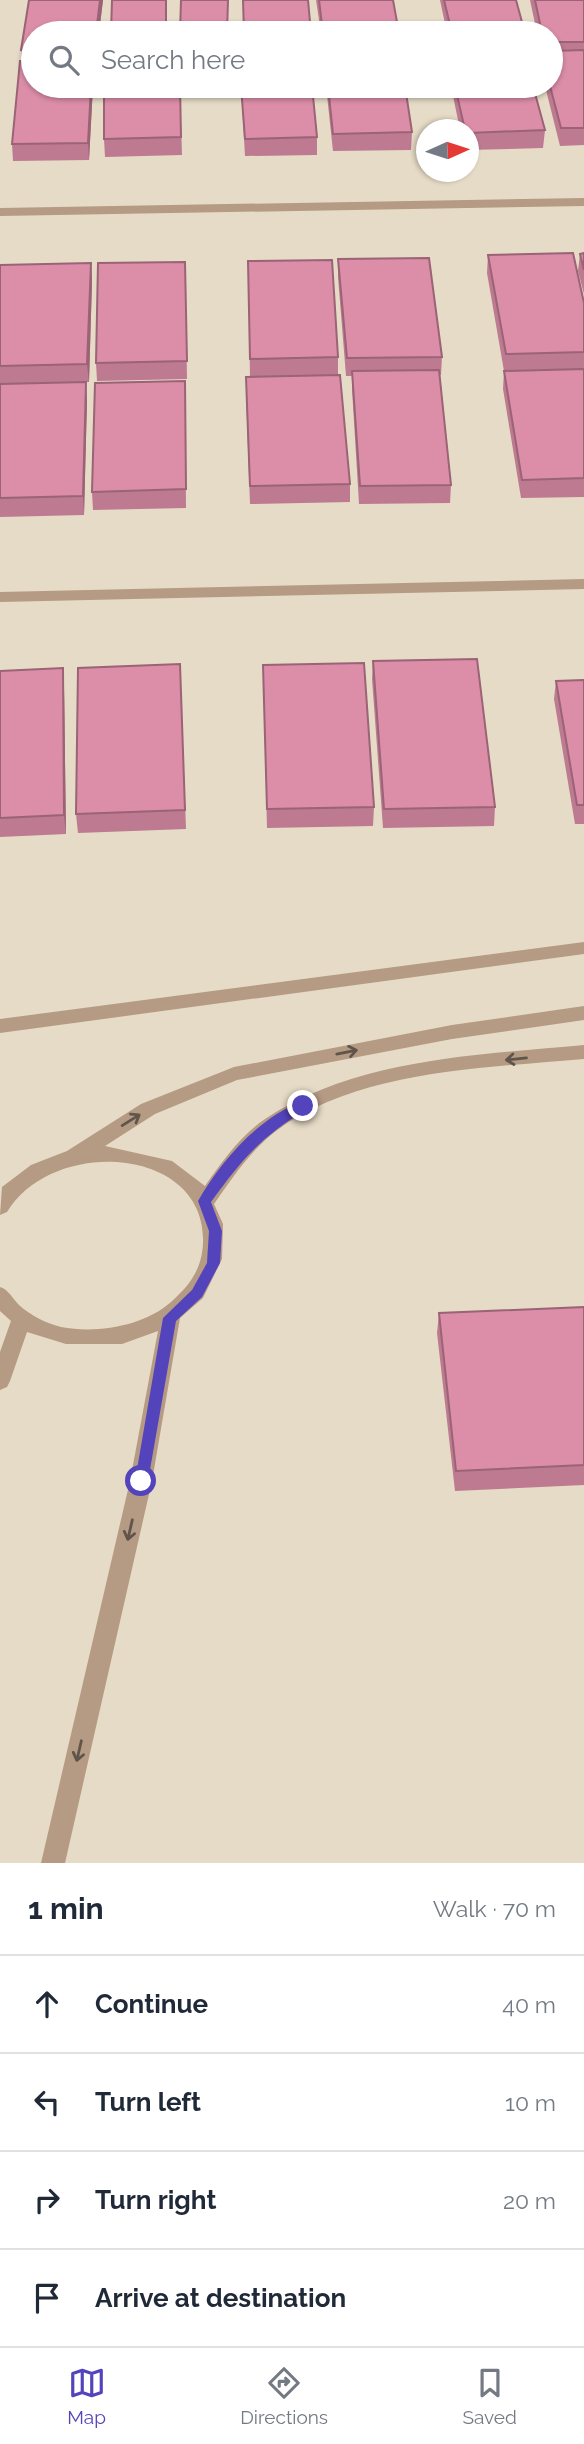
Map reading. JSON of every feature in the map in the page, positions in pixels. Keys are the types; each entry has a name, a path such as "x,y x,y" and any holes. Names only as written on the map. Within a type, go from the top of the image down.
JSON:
{"lane":[{"path":"0,212 584,202"},
{"path":"0,597 584,584"},
{"path":"0,1026 584,948"},
{"path":"3,1197 38,1170 74,1156 148,1109 234,1074 452,1032 584,1013"},
{"path":"205,1201 237,1156 270,1126 303,1106 348,1088 408,1074 484,1062 584,1052"},
{"path":"1,1299 22,1318 55,1334 93,1340 134,1335 170,1318 197,1293 214,1263 216,1231 205,1201 182,1176 150,1159 112,1153 74,1156"},
{"path":"0,1381 22,1318"},
{"path":"53,1863 141,1481 170,1318"}],"shaded area":[{"path":"0,0 584,0 584,1863 0,1863"}],"building":[{"path":"29,0 100,0 97,21 26,21"},
{"path":"112,0 166,0 166,21 111,21"},
{"path":"181,0 228,0 227,21 180,21"},
{"path":"243,0 308,0 310,21 244,21"},
{"path":"319,0 393,0 397,21 322,21"},
{"path":"444,0 516,0 522,21 449,21"},
{"path":"535,0 584,0 584,42 563,42 563,21 539,21"},
{"path":"584,50 584,128 561,128 553,98 563,98 563,51"},
{"path":"20,61 21,98 90,98 88,143 12,144"},
{"path":"104,98 180,98 181,137 104,139"},
{"path":"242,98 313,98 317,137 245,139"},
{"path":"329,98 407,98 412,132 333,134"},
{"path":"458,98 536,98 545,130 479,133 479,119 462,119"},
{"path":"573,253 584,303 584,352 506,354 488,255"},
{"path":"584,253 584,270 580,254"},
{"path":"429,258 442,357 347,358 338,259"},
{"path":"332,260 338,357 250,359 248,261"},
{"path":"185,262 187,361 96,363 98,263"},
{"path":"91,263 87,364 0,366 0,265"},
{"path":"584,369 584,478 522,480 504,371"},
{"path":"439,370 451,485 360,486 352,371"},
{"path":"340,375 350,484 250,486 246,377"},
{"path":"185,381 186,489 92,492 95,383"},
{"path":"86,382 83,496 0,498 0,384"},
{"path":"477,659 495,807 384,809 373,661"},
{"path":"364,663 374,807 267,809 263,665"},
{"path":"180,664 185,810 76,814 78,668"},
{"path":"63,668 64,815 0,818 0,671"},
{"path":"584,680 584,805 577,805 556,681"},
{"path":"584,1307 584,1465 456,1471 439,1313"}],"route":[{"path":"141,1481 170,1318 197,1293 214,1263 216,1231 205,1201 237,1156 270,1126 303,1106"}]}
